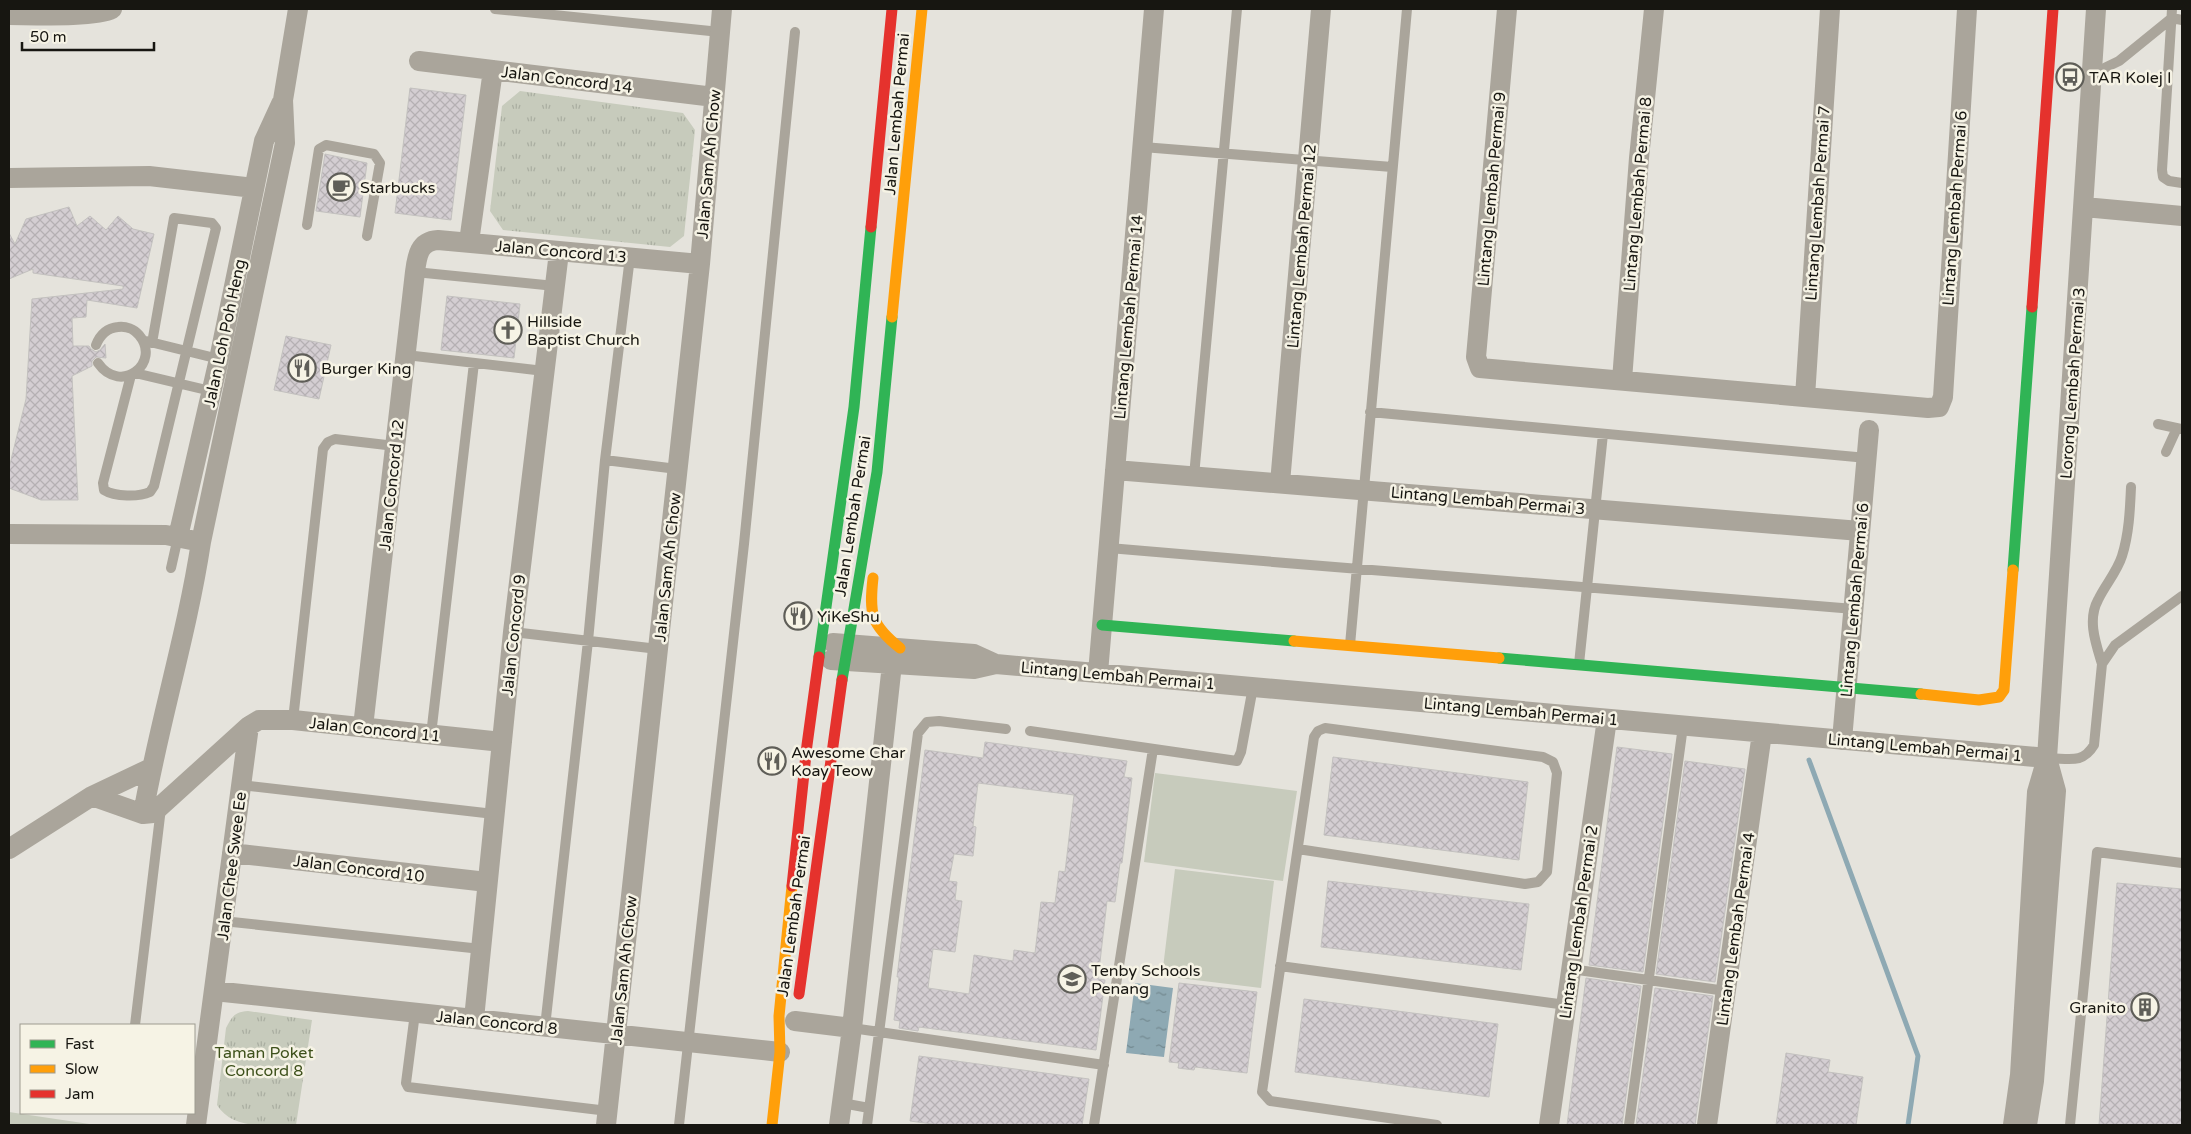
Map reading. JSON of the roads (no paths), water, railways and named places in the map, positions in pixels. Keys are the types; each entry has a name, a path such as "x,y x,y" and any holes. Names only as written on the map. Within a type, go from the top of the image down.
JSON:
{"main road":[{"name":"Jalan Lembah Permai","path":"772,1125 780,1052 779,1016 807,745 854,407 892,9"},
{"name":"Jalan Lembah Permai","path":"780,1052 796,1011 846,653 877,472 922,9"},
{"path":"1102,625 1847,687 1979,700 1999,697 2004,690 2053,9"},
{"path":"876,550 878,531 877,472"},
{"path":"874,570 871,608 874,625 896,656"}],"street":[{"path":"9,15 91,13 106,12 112,9"},
{"name":"Jalan Loh Poh Heng","path":"152,811 151,768 194,587 201,542 285,143 283,100 298,9"},
{"name":"Jalan Sam Ah Chow","path":"607,1118 700,264 722,9"},
{"name":"Lintang Lembah Permai 14","path":"1098,673 1154,9"},
{"name":"Lintang Lembah Permai 12","path":"1280,483 1321,9"},
{"name":"Lintang Lembah Permai 9","path":"1507,9 1476,357 1480,368 1622,380"},
{"name":"Lintang Lembah Permai 8","path":"1622,380 1639,158 1654,9"},
{"name":"Lintang Lembah Permai 7","path":"1804,397 1830,9"},
{"name":"Lintang Lembah Permai 6","path":"1804,397 1928,408 1938,406 1943,397 1967,9"},
{"name":"Lorong Lembah Permai 3","path":"2047,758 2096,9"},
{"name":"Jalan Concord 14","path":"419,61 714,97"},
{"path":"469,242 493,70"},
{"name":"Jalan Loh Poh Heng","path":"178,537 219,359 264,141 283,100"},
{"path":"9,178 149,176 254,188"},
{"path":"2084,207 2182,216"},
{"name":"Jalan Concord 13","path":"423,245 430,240 469,242 700,264"},
{"name":"Jalan Concord 12","path":"363,727 415,272 419,251 423,245"},
{"name":"Jalan Concord 9","path":"474,1019 513,632 559,252"},
{"path":"1622,380 1804,397"},
{"name":"Lintang Lembah Permai 6","path":"1842,740 1869,430"},
{"name":"Lintang Lembah Permai 3","path":"1115,470 1860,531"},
{"path":"9,534 154,534 201,542"},
{"name":"Lintang Lembah Permai 1","path":"819,651 896,656 974,654 996,664 2047,758"},
{"path":"839,1125 896,656"},
{"name":"Lintang Lembah Permai 2","path":"1549,1125 1607,719"},
{"name":"Jalan Concord 11","path":"249,726 258,720 293,720 502,742"},
{"path":"92,796 152,811 249,726"},
{"name":"Jalan Chee Swee Ee","path":"196,1114 224,921 249,726"},
{"name":"Lintang Lembah Permai 4","path":"1707,1125 1762,733"},
{"path":"2014,1125 2021,1065 2037,792 2047,758"},
{"path":"2027,1125 2034,1081 2056,790 2047,758"},
{"path":"9,850 92,796 151,768"},
{"name":"Jalan Concord 10","path":"232,853 487,882"},
{"name":"Jalan Concord 8","path":"214,992 780,1052"},
{"path":"796,1011 852,1028"}],"lane":[{"path":"495,9 720,32"},
{"path":"1194,476 1237,9"},
{"path":"1350,646 1407,9"},
{"path":"2092,74 2118,61 2176,16"},
{"path":"2176,16 2162,170 2163,177 2169,181 2182,183"},
{"path":"679,1125 744,544 795,32"},
{"path":"307,225 319,149 326,145 374,154 380,162 367,236"},
{"path":"1143,147 1392,167"},
{"path":"174,218 212,223 216,228 180,383 150,492 144,494 110,494 104,490 103,483 133,374 141,366 145,358 147,342 174,218"},
{"path":"545,1027 588,641 605,460 630,257"},
{"path":"415,272 555,286"},
{"path":"96,345 106,331 113,327 122,326 138,333 147,342 219,359"},
{"path":"406,355 544,371"},
{"path":"98,363 108,374 116,377 133,374 233,396"},
{"path":"431,734 474,363"},
{"path":"1370,412 1867,458"},
{"path":"2158,424 2180,429 2166,452"},
{"path":"1579,665 1603,434"},
{"path":"293,720 323,449 328,442 335,439 395,446"},
{"path":"605,460 678,469"},
{"path":"2047,758 2080,759 2088,754 2094,745 2102,664 2094,638 2093,618 2096,601 2121,558 2127,540 2131,487"},
{"name":"Jalan Loh Poh Heng","path":"171,568 178,537"},
{"path":"1109,548 1357,570 1586,586 1854,609"},
{"path":"2102,664 2114,645 2182,596"},
{"path":"513,632 658,649"},
{"path":"1030,731 1237,761 1241,752 1253,687"},
{"path":"867,1125 918,733 927,722 939,721 1006,729"},
{"path":"1629,1125 1683,726"},
{"path":"1298,849 1525,884 1538,882 1547,872 1557,773 1553,762 1543,757 1325,728 1318,731 1314,737 1262,1092 1265,1098 1270,1101 1408,1124 1437,1125"},
{"path":"1094,1125 1153,749"},
{"path":"241,785 494,814"},
{"path":"135,1024 152,811"},
{"path":"2070,1125 2097,852 2182,863"},
{"path":"224,921 481,949"},
{"path":"1280,966 1566,1005"},
{"path":"1571,969 1726,991"},
{"path":"415,1013 406,1083 408,1087 607,1118"},
{"path":"852,1028 1104,1065"},
{"path":"842,1103 869,1108"}],"water":[{"path":"1135,983 1173,988 1164,1057 1126,1053"}],"waterway":[{"path":"1809,760 1918,1056 1908,1125"}],"place":[{"name":"TAR Kolej I","path":"2070,77"},
{"name":"Starbucks","path":"341,187"},
{"name":"Hillside Baptist Church","path":"508,330"},
{"name":"Burger King","path":"302,368"},
{"name":"YiKeShu","path":"798,616"},
{"name":"Awesome Char Koay Teow","path":"772,761"},
{"name":"Tenby Schools Penang","path":"1072,979"},
{"name":"Granito","path":"2145,1007"}],"park label":[{"name":"Taman Poket Concord 8","path":"264,1061"}]}
